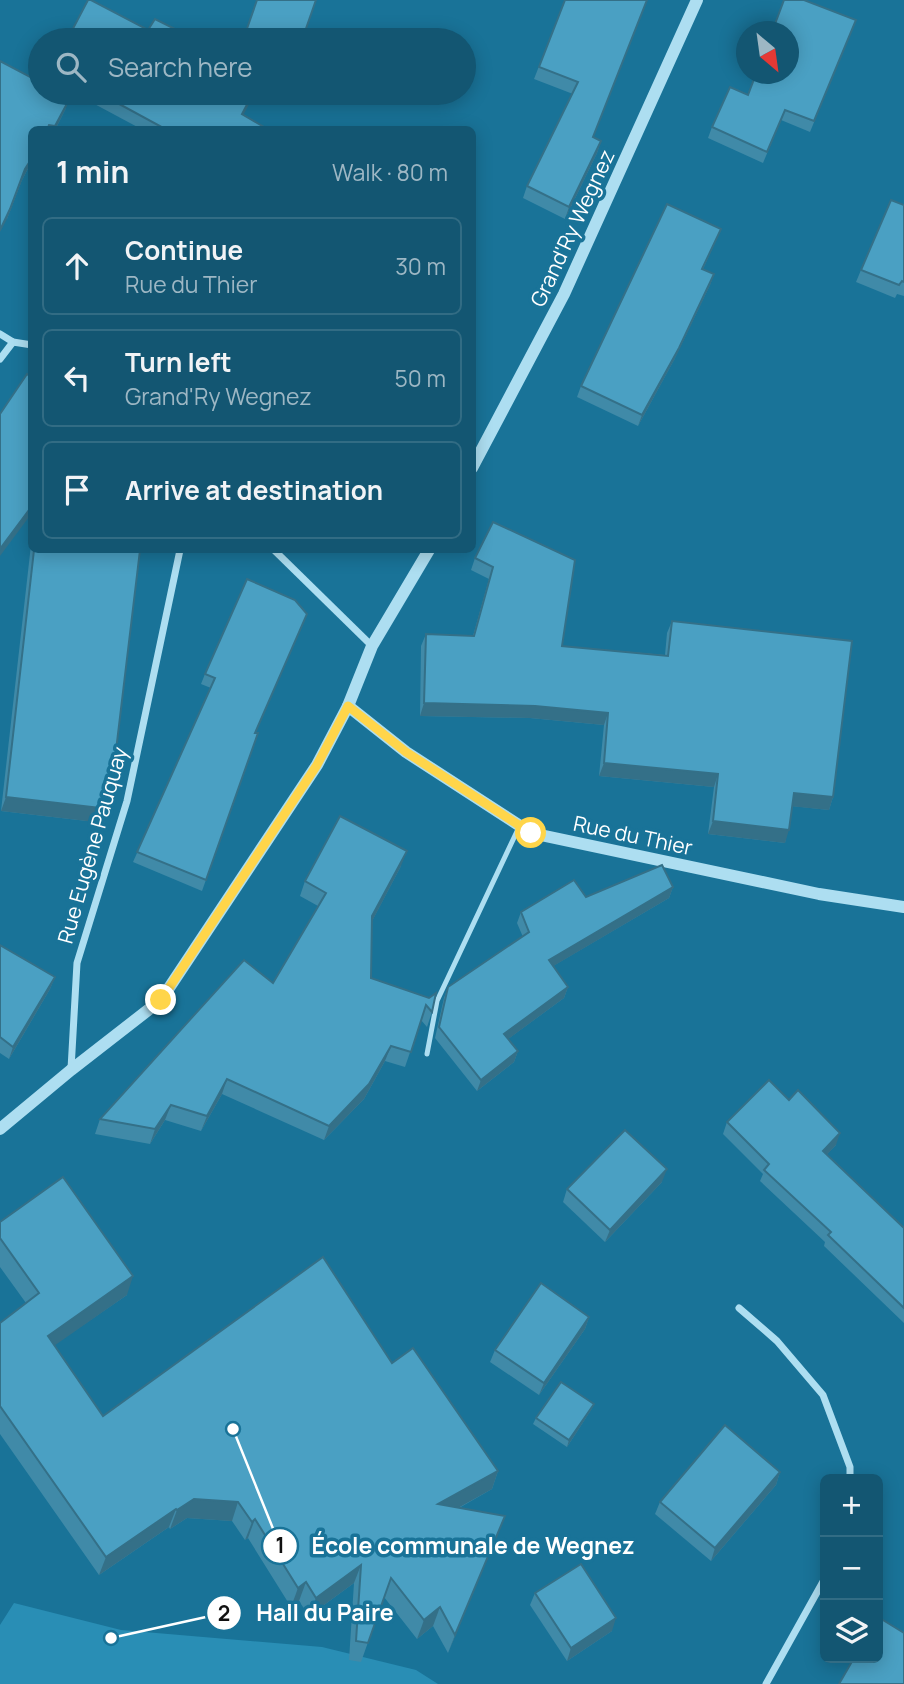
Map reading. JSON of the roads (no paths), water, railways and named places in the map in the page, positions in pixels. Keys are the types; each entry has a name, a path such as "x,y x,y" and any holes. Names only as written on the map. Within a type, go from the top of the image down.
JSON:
{"street":[{"name":"Grand'Ry Wegnez","path":"476,461 565,294 698,0"},
{"path":"0,334 13,342 28,344"},
{"path":"0,359 13,342"},
{"name":"Rue Eugène Pauquay","path":"71,1070 77,963 127,801 179,553"},
{"path":"277,553 372,646"},
{"path":"0,1129 161,1000 317,765 348,706 372,646 427,553"},
{"name":"Rue du Thier","path":"348,706 406,752 531,833 820,894 904,907"},
{"path":"739,1308 777,1341 823,1395 850,1467 850,1474"},
{"path":"766,1684 820,1587"}],"lane":[{"path":"426,1054 437,1001 520,825"}],"place":[{"name":"École communale de Wegnez","path":"233,1429"},
{"name":"Hall du Paire","path":"111,1638"}]}
